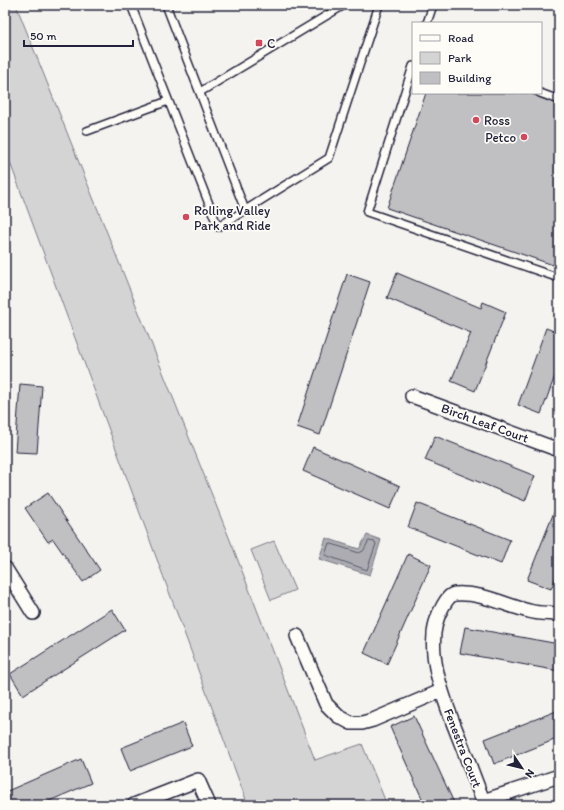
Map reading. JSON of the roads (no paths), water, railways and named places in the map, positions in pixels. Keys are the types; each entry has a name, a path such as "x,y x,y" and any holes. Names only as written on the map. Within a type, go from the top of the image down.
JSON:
{"street":[{"name":"Birch Leaf Court","path":"412,396 559,450"},
{"path":"5,568 33,613"},
{"name":"Fenestra Court","path":"484,803 441,691 433,644 435,623 438,615 448,598 454,594 469,594 530,612 559,614"},
{"name":"Fenestra Court","path":"297,636 326,704 338,716 351,723 362,724 441,691"},
{"path":"484,803 559,776"},
{"path":"134,805 198,780 210,805"}],"lane":[{"path":"131,5 218,227 329,158 379,5"},
{"path":"166,5 245,210"},
{"path":"200,92 344,5"},
{"path":"427,22 433,5"},
{"path":"412,69 367,212 559,278"},
{"path":"542,94 559,100"},
{"path":"87,131 168,101"}],"water":[{"path":"367,535 381,540 370,575 319,559 326,538 359,549"}],"place":[{"name":"C","path":"259,43"},
{"name":"Ross","path":"476,120"},
{"name":"Petco","path":"524,137"},
{"name":"Rolling Valley Park and Ride","path":"186,217"}]}
